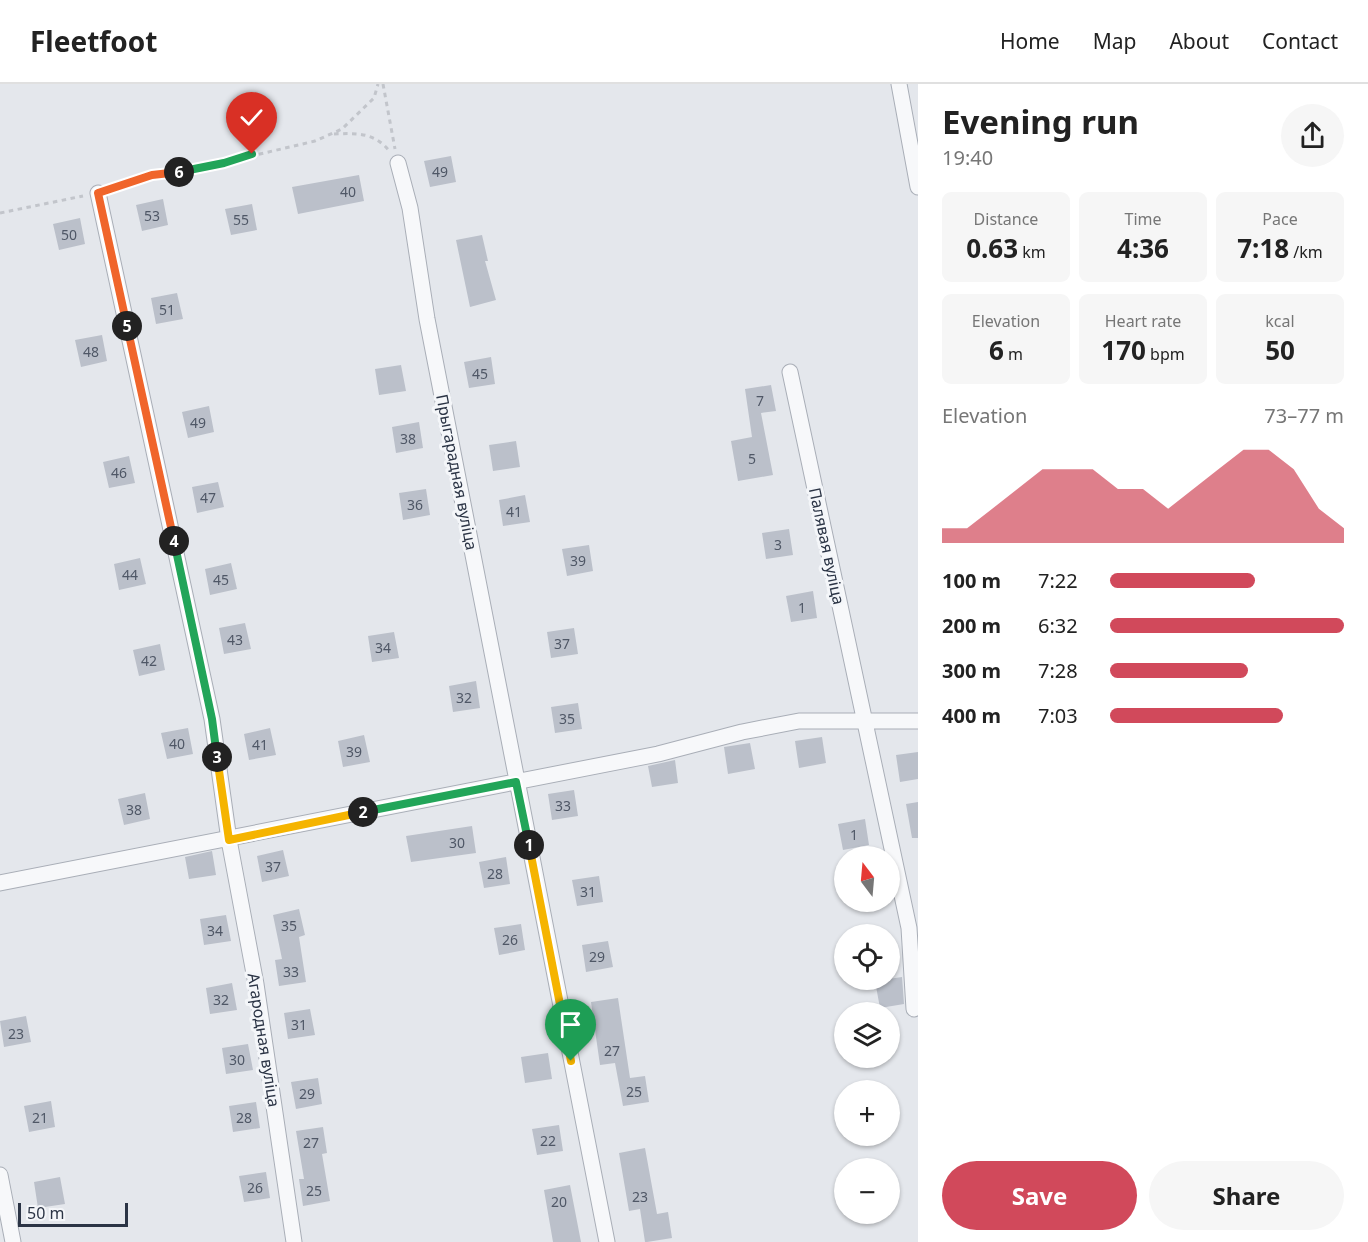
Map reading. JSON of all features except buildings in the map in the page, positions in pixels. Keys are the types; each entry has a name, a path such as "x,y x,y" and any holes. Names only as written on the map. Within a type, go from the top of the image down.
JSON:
{"street":[{"path":"899,84 918,187"},
{"name":"Прыгарадная вуліца","path":"398,163 410,208 427,319 607,1242"},
{"name":"Агародная вуліца","path":"98,193 212,719 229,840 256,984 294,1242"},
{"name":"Палявая вуліца","path":"790,372 909,928 914,1009"},
{"path":"0,883 229,840 658,754 742,732 799,721 918,721"},
{"path":"0,1175 13,1242"}],"path":[{"path":"0,213 98,193 152,175 224,163 252,154 315,141 342,129 374,98 378,84"},
{"path":"383,84 398,163"},
{"path":"330,134 357,133 374,137 386,147 398,163"}],"route":[{"path":"252,154 188,171 152,175 98,193 212,719 229,840 516,782 571,1061"}]}
